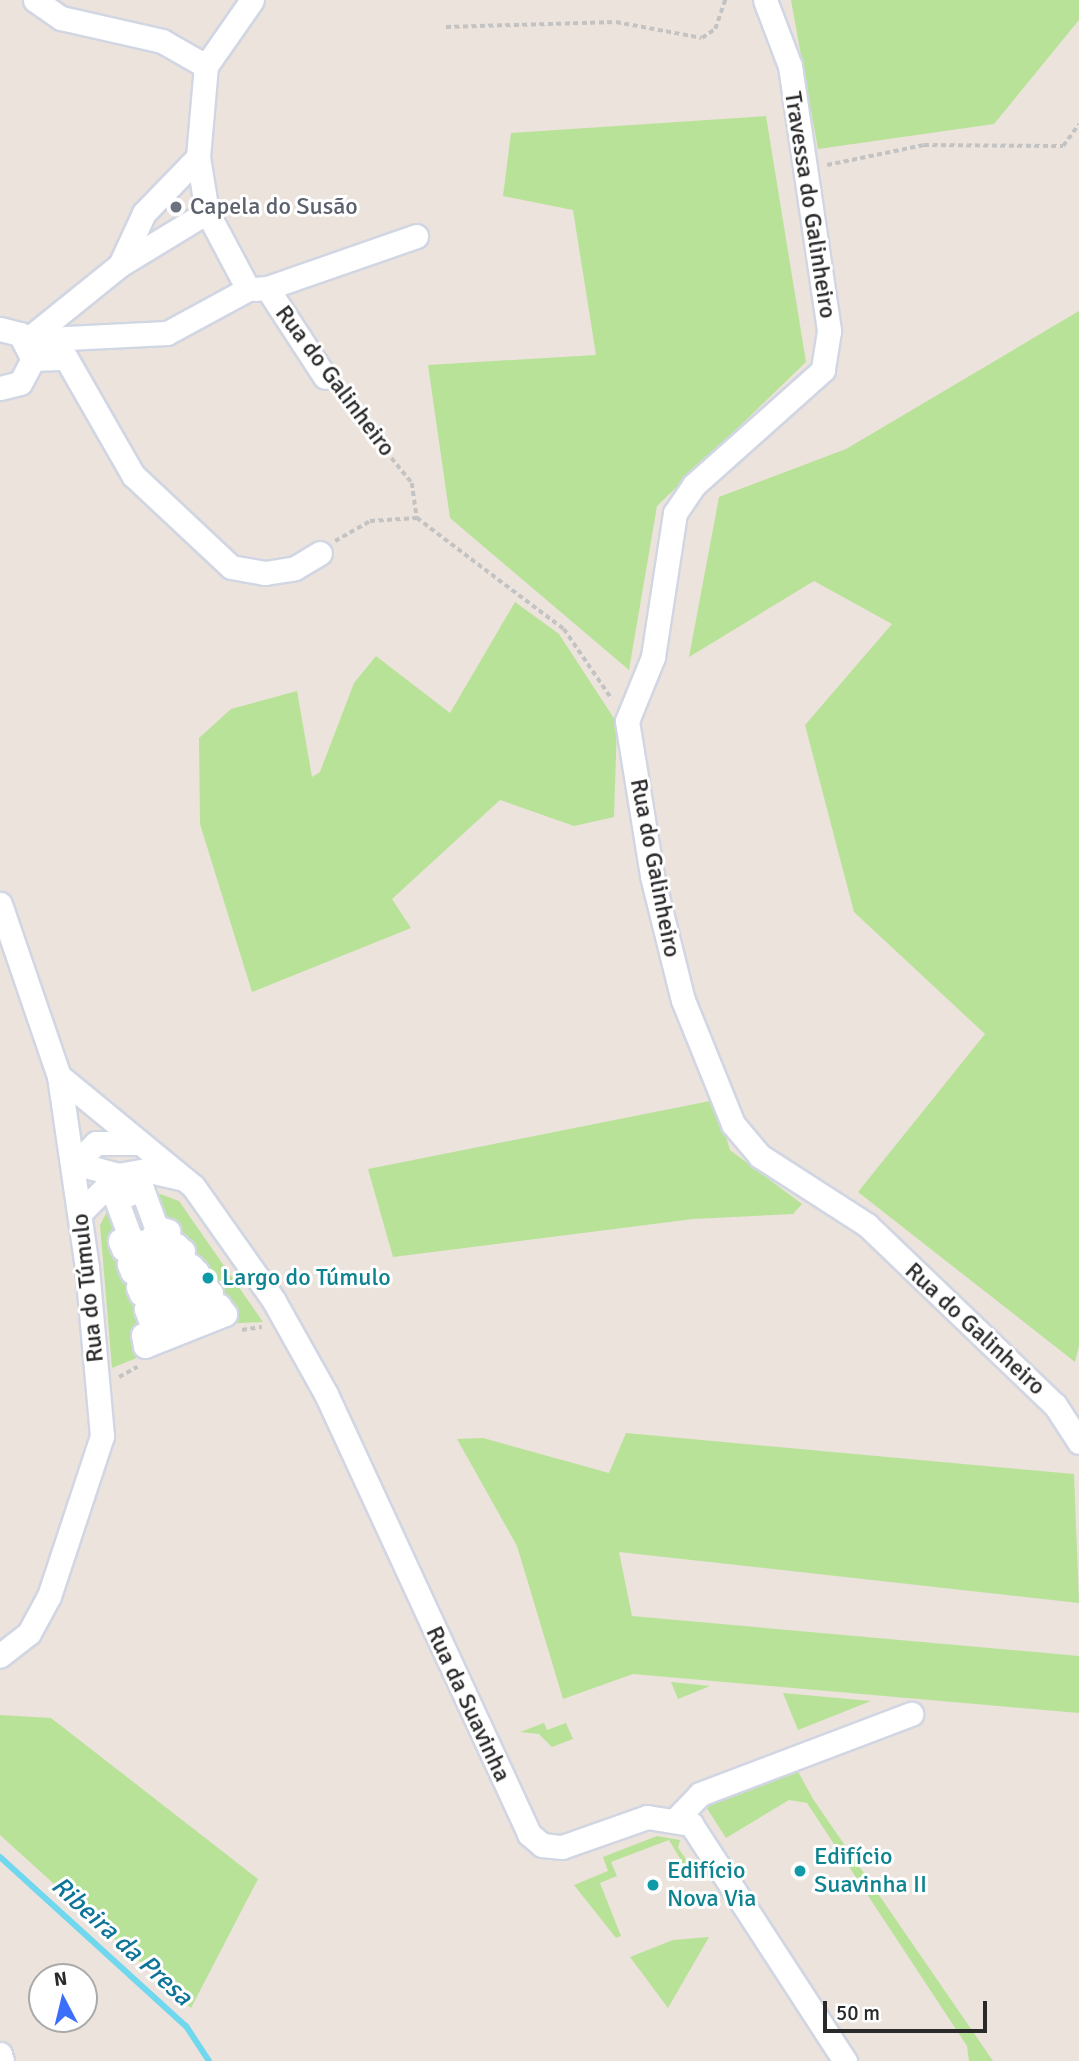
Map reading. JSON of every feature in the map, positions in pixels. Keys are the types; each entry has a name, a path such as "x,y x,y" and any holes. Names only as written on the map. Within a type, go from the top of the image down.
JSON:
{"street":[{"path":"35,0 61,18 162,41 206,66 252,0"},
{"name":"Travessa do Galinheiro","path":"627,721 653,657 675,513 694,485 823,370 829,331 790,66 765,0"},
{"name":"Rua do Galinheiro","path":"206,66 198,157 208,212 257,289 325,377"},
{"path":"120,265 144,213 198,157"},
{"path":"0,391 20,383 30,349 120,265 208,212"},
{"path":"30,349 167,333 257,289 416,236"},
{"path":"0,330 30,349 66,358 133,475 231,567 265,573 295,568 320,553"},
{"name":"Rua do Galinheiro","path":"627,721 671,955 733,1124 760,1156 867,1225 1055,1405 1079,1442"},
{"name":"Rua do Túmulo","path":"0,904 59,1076 75,1163 102,1436 48,1596 29,1633 0,1656"},
{"name":"Rua da Suavinha","path":"59,1076 204,1197 308,1356 529,1834 542,1845 562,1847 647,1816 677,1818"},
{"path":"75,1163 96,1143 142,1144"},
{"path":"75,1163 118,1175 145,1170 183,1179"},
{"path":"80,1213 118,1175"},
{"path":"142,1189 156,1227 168,1231 151,1238 157,1253 176,1245 183,1251 161,1260 167,1275 191,1266 197,1272 171,1283 178,1297 205,1286 211,1293 181,1305 188,1319 219,1306 225,1314 145,1346 143,1335 167,1326 162,1312 149,1317 146,1309 161,1304 155,1289 141,1294 138,1287 154,1280 148,1265 132,1272 128,1264 146,1257 139,1242 123,1249 120,1241 130,1237 116,1199 142,1189"},
{"path":"845,2061 701,1835 677,1818 701,1794 911,1714"},
{"path":"0,2054 2,2061"}],"path":[{"path":"446,27 616,23 702,38 716,29 725,0"},
{"path":"805,170 924,145 1063,146 1079,124"},
{"name":"Rua do Galinheiro","path":"325,377 412,483 417,518"},
{"path":"320,553 370,521 417,518 564,629 627,721"}],"green space":[{"path":"791,0 1079,0 1079,20 994,124 818,149"},
{"path":"766,116 806,362 657,506 629,670 450,518 428,365 596,355 573,210 503,196 511,133"},
{"path":"1079,311 1079,1346 1075,1362 858,1192 985,1034 854,912 805,725 892,624 814,581 689,657 719,497 846,449"},
{"path":"515,602 559,634 617,723 614,817 574,826 500,800 392,899 411,928 252,992 200,824 199,738 231,709 297,691 312,777 320,772 354,683 376,656 450,713"},
{"path":"715,1100 730,1150 802,1204 793,1214 693,1219 393,1257 368,1169"},
{"name":"Largo do Túmulo","path":"141,1187 179,1201 263,1322 219,1324 112,1368 100,1225 115,1197","holes":["142,1189 224,1314 120,1241 116,1199"]},
{"path":"626,1433 1074,1474 1079,1603 619,1552 632,1616 1079,1656 1079,1713 633,1674 563,1699 517,1546 457,1439 483,1438 609,1473"},
{"path":"671,1682 710,1686 678,1699"},
{"path":"783,1693 871,1701 798,1730"},
{"path":"0,1715 51,1718 258,1879 191,2008 0,1835"},
{"path":"544,1723 547,1730 566,1723 573,1739 552,1747 539,1734 520,1732"},
{"path":"795,1766 813,1799 993,2061 969,2061 967,2046 807,1803 789,1800 726,1838 706,1807"},
{"path":"657,1836 680,1840 678,1848 693,1869 688,1872 669,1840 611,1862 617,1876 600,1883 621,1936 616,1938 574,1885 608,1871 603,1857"},
{"path":"709,1937 668,2008 630,1957 673,1940"}],"waterway":[{"name":"Ribeira da Presa","path":"0,1857 186,2026 209,2061"}],"place":[{"name":"Capela do Susão","path":"176,207"},
{"name":"Largo do Túmulo","path":"208,1278"},
{"name":"Edifício Suavinha II","path":"800,1871"},
{"name":"Edifício Nova Via","path":"653,1885"}]}
